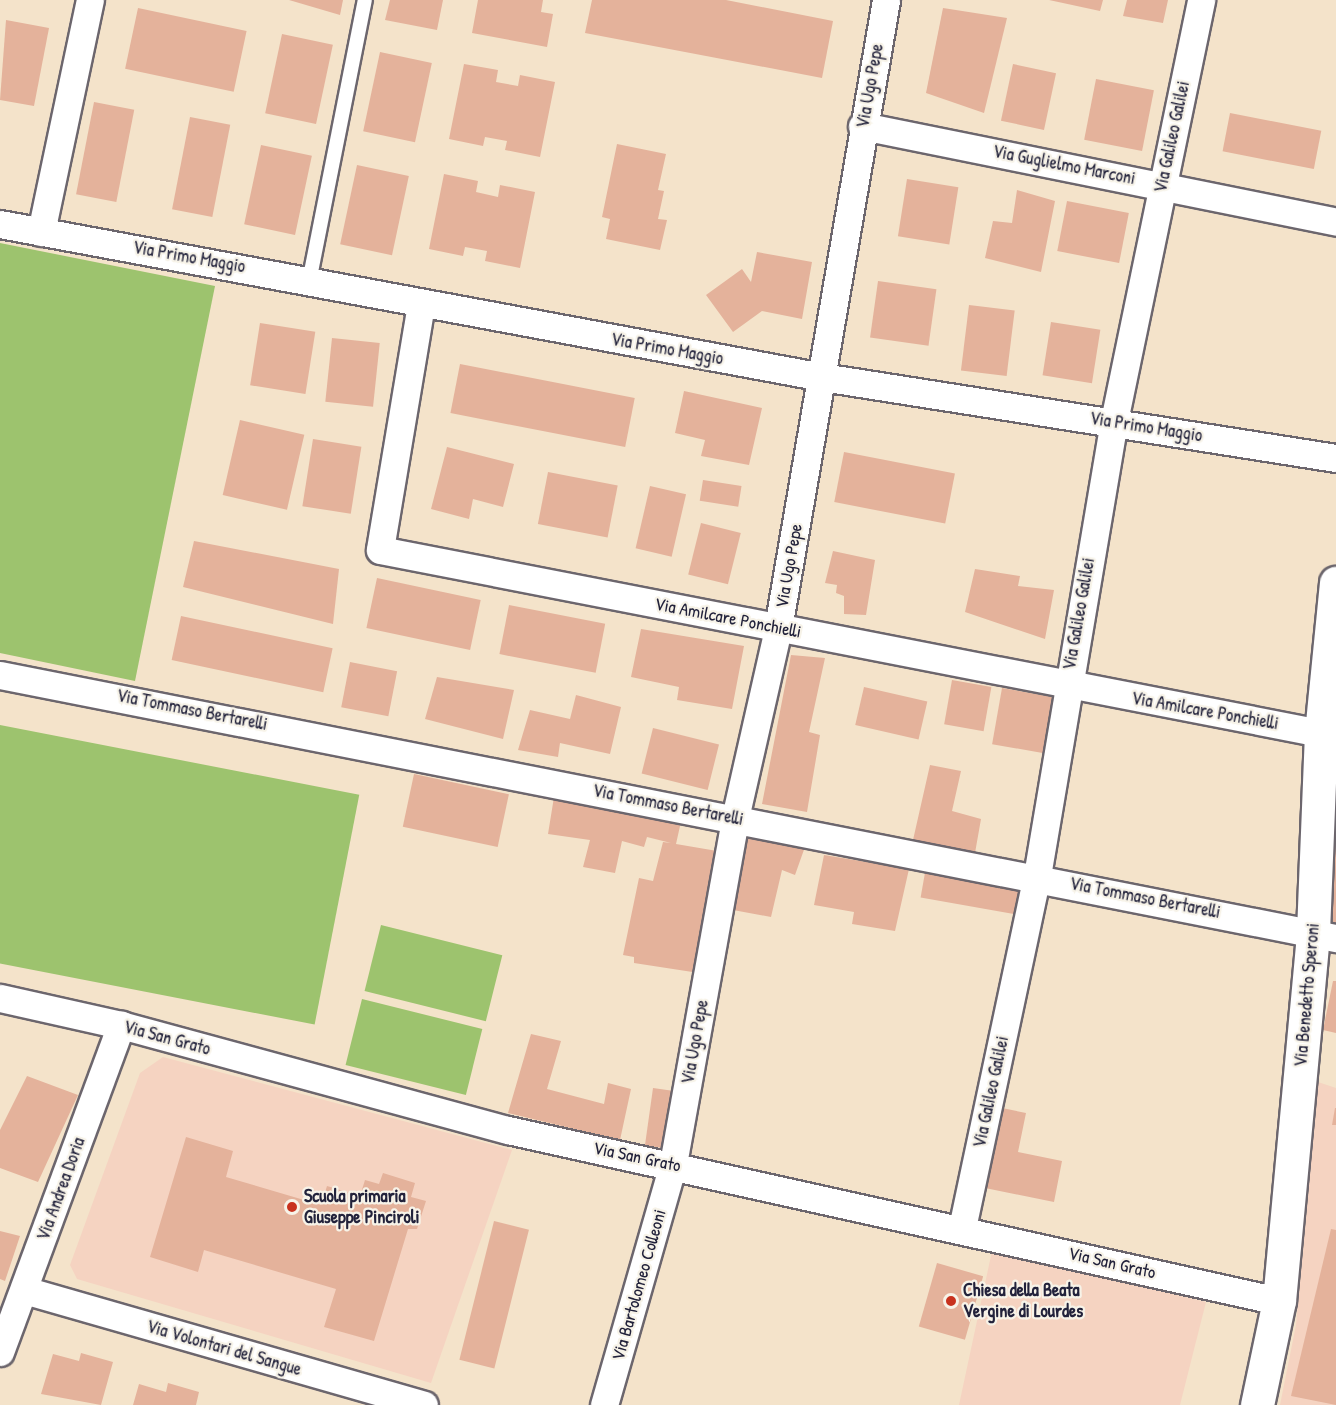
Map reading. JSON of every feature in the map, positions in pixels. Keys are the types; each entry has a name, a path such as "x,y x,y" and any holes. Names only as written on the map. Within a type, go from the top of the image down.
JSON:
{"street":[{"path":"41,232 90,0"},
{"name":"Via Ugo Pepe","path":"673,1164 735,818 778,628 822,377 862,126 886,0"},
{"name":"Via Galileo Galilei","path":"962,1228 1037,876 1066,686 1114,421 1201,0"},
{"name":"Via Guglielmo Marconi","path":"862,126 1162,184 1336,222"},
{"name":"Via Primo Maggio","path":"0,224 310,278 421,304 822,377 1114,421 1336,458"},
{"name":"Via Amilcare Ponchielli","path":"421,304 380,550 1066,686 1321,733"},
{"name":"Via Benedetto Speroni","path":"1257,1405 1279,1301 1325,935 1321,733 1336,583"},
{"name":"Via Tommaso Bertarelli","path":"0,675 1037,876 1325,935"},
{"name":"Via San Grato","path":"0,998 121,1025 508,1130 962,1228 1279,1301"},
{"name":"Via Andrea Doria","path":"0,1352 121,1025"},
{"name":"Via Bartolomeo Colleoni","path":"604,1405 673,1164"},
{"name":"Via Volontari del Sangue","path":"24,1290 424,1405"}],"lane":[{"path":"310,278 365,0"}],"shaded area":[{"name":"Scuola primaria Giuseppe Pinciroli","path":"163,1057 512,1150 431,1383 77,1279 70,1265 140,1073"},
{"path":"1318,1082 1336,1088 1336,1405 1280,1405 1296,1325"},
{"path":"992,1251 1206,1302 1180,1405 959,1405"}],"green space":[{"path":"0,243 215,286 135,681 0,653"},
{"path":"0,725 359,795 315,1025 0,963"},
{"path":"381,925 502,955 486,1021 365,991"},
{"path":"362,999 482,1029 466,1095 346,1065"}],"building":[{"path":"289,0 343,0 340,15"},
{"path":"390,0 443,0 437,30 385,20"},
{"path":"478,0 543,0 541,12 553,14 547,47 472,33"},
{"path":"592,0 726,0 833,21 822,78 585,33"},
{"path":"1049,0 1103,0 1100,11"},
{"path":"1127,0 1168,0 1163,23 1123,16"},
{"path":"138,8 247,31 234,92 125,69"},
{"path":"943,8 1007,18 984,113 926,93"},
{"path":"6,20 49,28 34,106 0,100"},
{"path":"282,34 333,45 316,124 265,113"},
{"path":"380,52 432,63 415,142 363,131"},
{"path":"464,64 498,70 496,82 518,86 520,75 555,82 540,157 505,150 507,141 485,137 483,146 449,139"},
{"path":"1013,64 1056,73 1044,130 1001,121"},
{"path":"1096,79 1154,90 1142,151 1084,140"},
{"path":"94,102 134,110 116,202 76,194"},
{"path":"1230,113 1321,131 1314,169 1223,151"},
{"path":"190,117 230,125 212,217 172,209"},
{"path":"617,144 666,154 658,190 664,191 658,219 667,220 660,250 606,239 610,219 602,217"},
{"path":"261,145 312,156 295,235 244,224"},
{"path":"357,165 409,176 392,255 340,244"},
{"path":"444,174 478,181 476,192 498,197 500,185 535,192 520,268 485,261 487,251 465,247 463,256 429,249"},
{"path":"907,179 958,187 949,244 898,236"},
{"path":"1017,190 1055,201 1041,272 985,258 993,221 1012,223"},
{"path":"1067,201 1129,213 1119,263 1057,251"},
{"path":"757,252 812,262 802,319 762,311 733,332 706,295 742,269 751,282"},
{"path":"878,281 936,289 928,346 870,337"},
{"path":"969,305 1015,311 1007,376 961,371"},
{"path":"1051,322 1100,330 1092,383 1043,375"},
{"path":"260,323 315,332 305,394 250,385"},
{"path":"332,338 380,343 373,407 325,402"},
{"path":"460,364 635,398 625,447 450,413"},
{"path":"684,391 762,408 749,465 701,456 705,440 675,433"},
{"path":"240,420 304,435 287,510 223,495"},
{"path":"313,439 361,447 351,514 302,506"},
{"path":"447,447 514,464 503,507 473,499 469,519 431,509"},
{"path":"844,452 955,474 945,524 834,502"},
{"path":"548,472 618,486 608,538 538,524"},
{"path":"703,480 742,486 738,507 700,501"},
{"path":"650,486 686,494 672,557 636,548"},
{"path":"701,523 741,533 728,584 688,574"},
{"path":"194,541 339,569 333,624 183,587"},
{"path":"833,551 875,560 866,615 844,614 844,596 836,593 837,585 825,583"},
{"path":"975,569 1020,576 1018,586 1054,590 1045,639 965,612"},
{"path":"377,578 481,600 470,650 366,628"},
{"path":"509,605 605,624 596,673 499,654"},
{"path":"181,616 333,648 323,692 172,660"},
{"path":"641,629 744,646 732,709 677,700 679,687 631,677"},
{"path":"791,655 825,658 809,732 820,735 807,812 762,804"},
{"path":"350,662 397,671 388,716 341,707"},
{"path":"437,677 514,690 503,739 425,719"},
{"path":"952,680 991,687 984,731 944,724"},
{"path":"864,687 927,702 919,740 855,725"},
{"path":"1002,688 1058,698 1048,754 992,744"},
{"path":"576,695 621,707 610,754 560,743 558,757 518,750 530,710 570,719"},
{"path":"1336,714 1336,925 1318,905"},
{"path":"653,728 719,744 708,790 642,774"},
{"path":"930,765 961,771 952,811 981,819 975,853 913,840"},
{"path":"414,774 509,794 498,847 403,827"},
{"path":"554,797 682,817 676,844 723,852 699,973 634,963 634,957 623,955 639,878 653,881 663,842 671,843 647,837 644,847 622,841 615,873 583,867 590,840 548,834"},
{"path":"749,832 806,844 795,875 782,870 771,917 733,910"},
{"path":"824,855 909,869 895,931 852,924 854,912 814,905"},
{"path":"926,867 1025,885 1020,915 921,898"},
{"path":"1333,981 1336,981 1336,1033 1323,1030"},
{"path":"531,1034 561,1041 547,1089 604,1104 608,1083 631,1089 620,1140 508,1113"},
{"path":"27,1076 78,1095 38,1182 0,1168 0,1130"},
{"path":"653,1088 683,1092 675,1150 645,1145"},
{"path":"1002,1108 1026,1113 1018,1152 1062,1161 1054,1202 985,1188"},
{"path":"1335,1108 1336,1125 1332,1125"},
{"path":"186,1137 233,1151 226,1177 321,1205 327,1186 360,1196 365,1180 379,1184 383,1173 415,1183 411,1197 426,1201 417,1229 408,1229 374,1341 324,1327 336,1289 204,1250 198,1272 150,1257"},
{"path":"494,1221 529,1230 494,1368 459,1360"},
{"path":"1331,1229 1336,1230 1336,1405 1291,1396"},
{"path":"0,1231 20,1236 5,1281 0,1279"},
{"name":"Chiesa della Beata Vergine di Lourdes","path":"937,1263 983,1276 965,1340 919,1326"},
{"path":"81,1353 113,1362 101,1405 41,1394 53,1354 79,1361"},
{"path":"168,1383 199,1392 196,1405 133,1405 139,1384 166,1392"}],"place":[{"name":"Scuola primaria Giuseppe Pinciroli","path":"292,1207"},
{"name":"Chiesa della Beata Vergine di Lourdes","path":"951,1301"}]}
